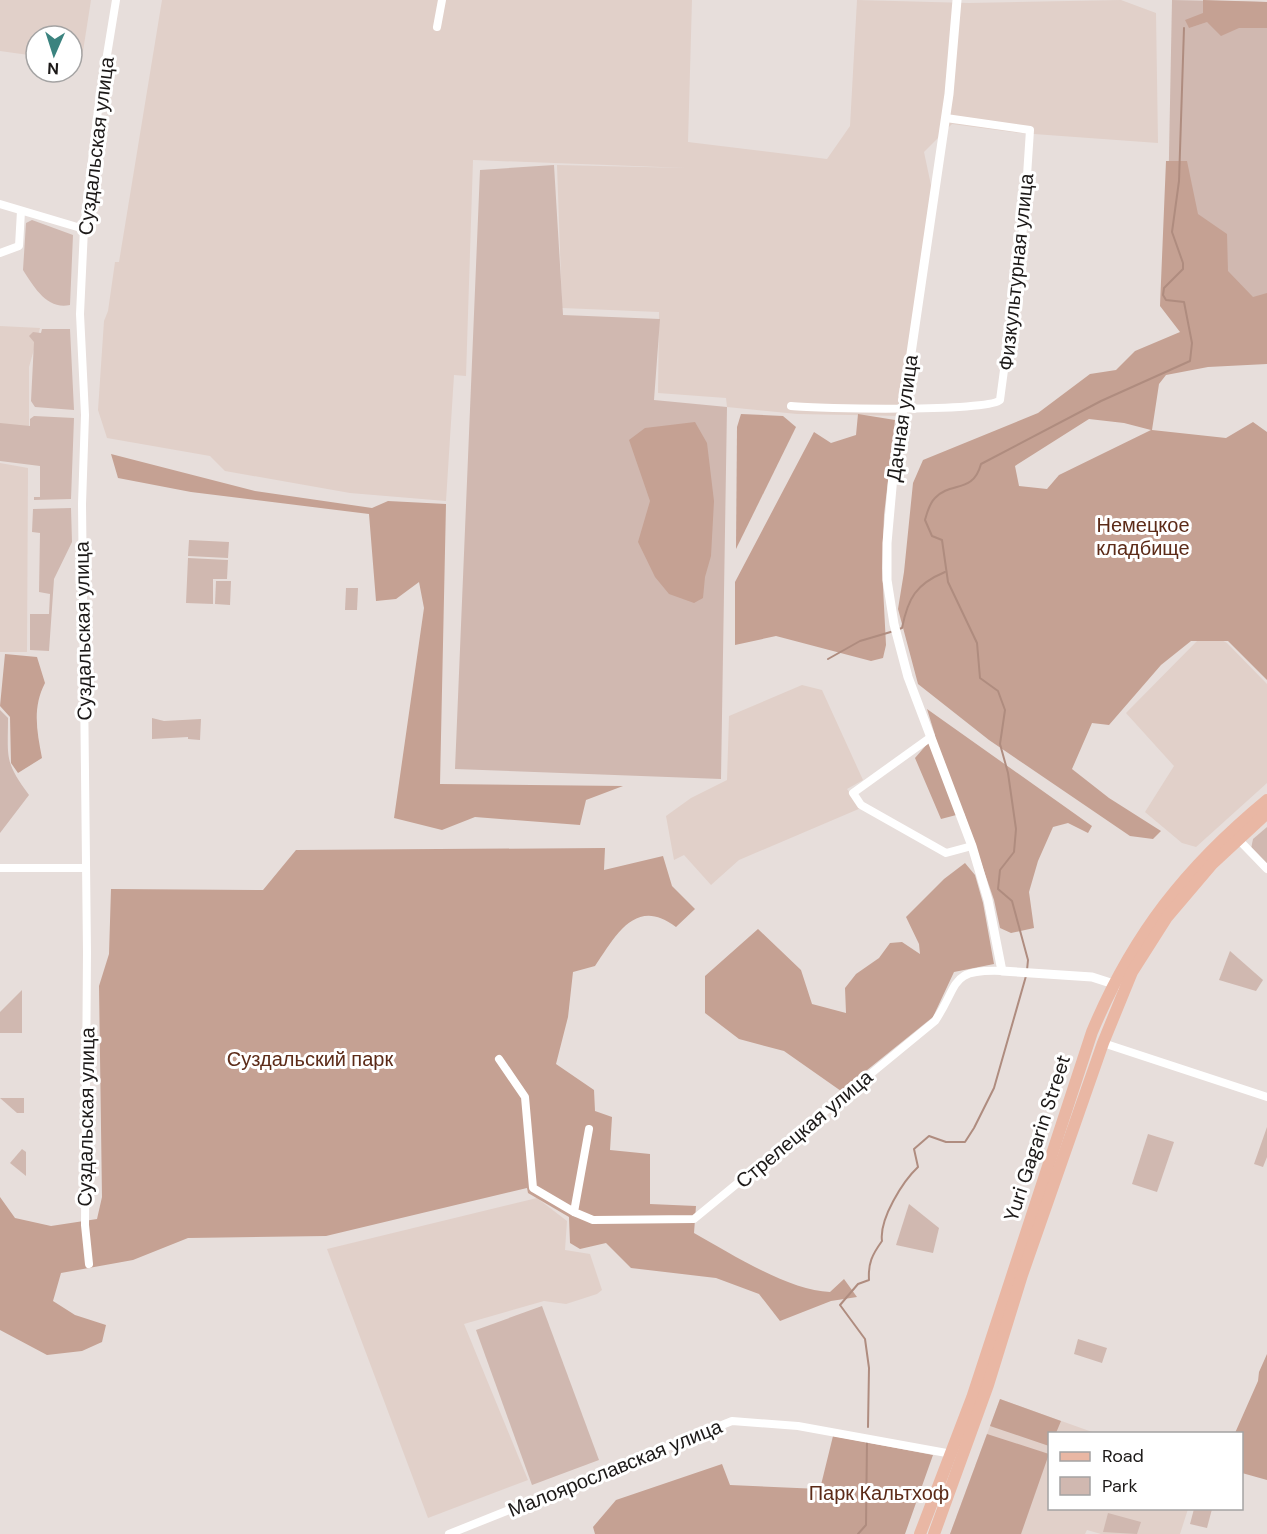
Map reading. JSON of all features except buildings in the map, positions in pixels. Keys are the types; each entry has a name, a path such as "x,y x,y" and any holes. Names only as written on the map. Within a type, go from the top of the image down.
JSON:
{"main road":[{"name":"Yuri Gagarin Street","path":"934,1534 1092,1032 1119,985 1167,917 1234,835 1267,800"},
{"name":"Yuri Gagarin Street","path":"1234,835 1267,813"},
{"name":"Yuri Gagarin Street","path":"920,1534 957,1456 1103,1043 1119,985"}],"street":[{"name":"Суздальская улица","path":"89,1264 85,1225 86,868 82,504 85,415 80,314 84,229 98,111 116,0"},
{"path":"437,27 442,0"},
{"name":"Дачная улица","path":"957,0 946,118 894,466 887,543 887,580 894,624 908,677 972,846"},
{"name":"Физкультурная улица","path":"904,407 991,406 997,404 1002,396 1024,221 1030,130 946,118"},
{"path":"0,204 84,229"},
{"path":"0,253 19,246 21,211"},
{"path":"791,406 904,407"},
{"path":"931,737 853,793 861,805 946,853 972,846 988,900 1002,971"},
{"path":"1234,835 1267,869"},
{"path":"0,868 86,868"},
{"name":"Стрелецкая улица","path":"499,1059 525,1097 533,1188 574,1212 593,1220 678,1221 694,1219 702,1214 935,1021 955,981 962,976 1002,971 1092,977 1119,985"},
{"path":"1103,1043 1267,1097"},
{"path":"574,1212 589,1129"},
{"name":"Малоярославская улица","path":"449,1534 732,1421 798,1426 957,1456"}],"shaded area":[{"path":"0,0 91,0 84,45 84,24 24,24 24,54 0,51"},
{"path":"162,0 692,0 688,142 827,159 850,126 857,0 969,3 1121,0 1156,13 1158,143 1020,133 952,124 924,152 932,190 902,416 797,414 727,407 726,398 658,393 659,312 562,308 557,165 687,168 473,160 466,376 454,375 446,501 350,493 225,471 210,456 107,438 98,410 104,321 108,311 115,262 119,262"},
{"path":"0,326 40,328 29,367 29,431 0,426"},
{"path":"0,463 28,468 27,652 0,652"},
{"path":"1201,637 1218,638 1227,643 1267,684 1267,783 1196,847 1182,843 1145,812 1174,766 1126,713"},
{"path":"802,685 822,690 863,780 847,789 861,808 739,860 711,885 684,855 674,860 666,816 691,798 727,780 729,716"},
{"path":"537,1198 567,1221 565,1250 590,1254 602,1290 597,1294 566,1304 544,1301 464,1324 528,1480 428,1518 327,1249"},
{"path":"1000,1399 1092,1432 1048,1432 1048,1510 1188,1510 1180,1534 1101,1534 1087,1530 1085,1534 950,1534"}],"green space":[{"path":"1172,0 1267,2 1267,311 1166,310"},
{"path":"1203,0 1267,2 1267,28 1239,28 1221,36 1207,22 1189,28 1185,20 1203,13"},
{"name":"Немецкое кладбище","path":"1166,161 1187,161 1198,214 1227,234 1228,271 1253,297 1267,293 1267,364 1208,367 1166,375 1159,384 1152,430 1226,438 1253,422 1267,432 1267,680 1228,641 1191,641 1161,665 1109,725 1092,723 1072,769 1109,798 1161,831 1153,839 1130,836 989,740 918,684 898,609 913,483 923,460 1038,413 1090,374 1116,370 1135,351 1180,332 1160,306","holes":["1089,419 1124,423 1151,430 1059,475 1047,489 1019,486 1015,466"]},
{"path":"554,165 563,315 660,319 654,400 727,407 721,779 455,769 480,170"},
{"path":"32,220 73,235 70,305 62,306 48,301 23,270 26,223"},
{"path":"42,329 70,329 74,410 35,407 31,401 34,342 29,336 33,332 41,333"},
{"path":"741,414 783,416 796,427 736,549 737,427"},
{"path":"858,414 895,420 884,515 882,568 886,645 883,658 871,661 776,636 735,645 735,582 814,432 831,443 856,435"},
{"path":"34,416 74,418 71,499 34,500 34,497 40,497 40,466 0,461 0,423 30,426 30,419"},
{"path":"695,422 707,443 714,501 711,556 705,577 703,598 694,603 669,594 655,577 638,542 650,501 629,440 645,428"},
{"path":"111,454 255,491 372,508 388,501 446,504 440,784 623,786 586,800 580,825 475,817 442,830 394,818 424,608 419,582 396,599 376,601 369,514 191,492 118,478"},
{"path":"71,508 72,542 54,579 49,651 30,650 30,614 49,614 50,594 39,592 40,533 32,532 33,509"},
{"path":"189,540 229,542 228,558 188,556"},
{"path":"188,558 228,560 227,579 213,579 213,604 186,603"},
{"path":"216,581 231,581 230,605 215,604"},
{"path":"346,588 358,588 357,610 345,610"},
{"path":"5,654 37,657 45,683 37,711 37,729 42,758 18,773 11,763 10,717 0,706"},
{"path":"927,709 1092,826 1088,833 1068,823 1053,827 1038,861 1029,892 1034,928 1011,933 1000,928 994,900 964,813 941,819 915,758 935,735"},
{"path":"0,710 8,718 8,751 11,766 29,795 0,833"},
{"path":"152,718 164,721 201,719 200,740 188,739 188,737 152,739"},
{"path":"1267,827 1267,871 1251,849 1253,839"},
{"name":"Суздальский парк","path":"605,848 604,870 663,856 672,886 695,909 676,927 662,919 649,916 628,923 611,942 595,966 573,972 568,1017 556,1064 594,1090 595,1111 612,1117 610,1150 650,1154 650,1204 696,1206 694,1233 725,1251 778,1278 814,1290 830,1292 844,1279 857,1297 831,1301 780,1321 759,1294 716,1278 631,1268 606,1243 580,1249 570,1243 569,1217 528,1193 527,1188 326,1236 188,1238 133,1260 61,1273 53,1301 75,1315 106,1325 102,1342 82,1351 47,1355 0,1330 0,1197 15,1218 51,1226 97,1219 102,1197 99,986 109,954 111,889 263,890 296,850"},
{"path":"965,863 975,875 983,903 994,964 954,972 933,1017 841,1091 784,1051 739,1039 705,1013 705,976 758,929 801,970 812,1004 846,1013 845,988 856,974 879,958 890,943 902,942 920,954 919,944 906,917 944,879"},
{"path":"1230,951 1263,980 1256,991 1219,980"},
{"path":"22,990 22,1033 0,1033 0,1012"},
{"path":"0,1098 24,1098 24,1113 17,1113"},
{"path":"1267,1127 1267,1157 1263,1167 1254,1164"},
{"path":"1148,1134 1174,1142 1157,1192 1132,1184"},
{"path":"22,1149 26,1152 26,1176 10,1163"},
{"path":"909,1204 939,1228 933,1253 896,1245"},
{"path":"542,1306 599,1460 532,1485 476,1330"},
{"path":"1078,1339 1107,1348 1102,1363 1074,1354"},
{"path":"1267,1354 1267,1480 1243,1473 1243,1432 1235,1432 1258,1381 1259,1372"},
{"path":"1000,1399 1061,1421 1056,1432 1048,1432 1048,1446 990,1426"},
{"path":"987,1434 1048,1454 1021,1534 950,1534"},
{"name":"Парк Кальтхоф","path":"833,1436 933,1455 905,1534 595,1534 593,1527 616,1500 722,1464 730,1485 820,1489"},
{"path":"1194,1510 1212,1510 1207,1528 1190,1524"},
{"path":"1108,1513 1141,1522 1137,1534 1103,1532"}],"waterway":[{"path":"1027,970 1028,960 1012,901 998,889 1000,870 1014,852 1016,829 1008,773 1000,744 1005,710 998,691 980,678 977,643 948,582 942,540 932,536 925,520 935,498 941,493 973,480 981,464 1101,401 1190,361 1192,343 1184,302 1166,300 1163,295 1164,288 1183,269 1172,232 1179,181 1184,28"},
{"path":"899,629 902,628 907,608 915,593 927,582 945,572"},
{"path":"828,659 860,641 894,631"},
{"path":"868,1427 869,1368 865,1339 840,1305 858,1284 869,1280 870,1264 882,1241 884,1222 888,1212 899,1191 918,1167 914,1149 929,1136 946,1142 965,1142 974,1128 994,1088 1026,976"},
{"path":"858,1534 866,1525 867,1441"}]}
